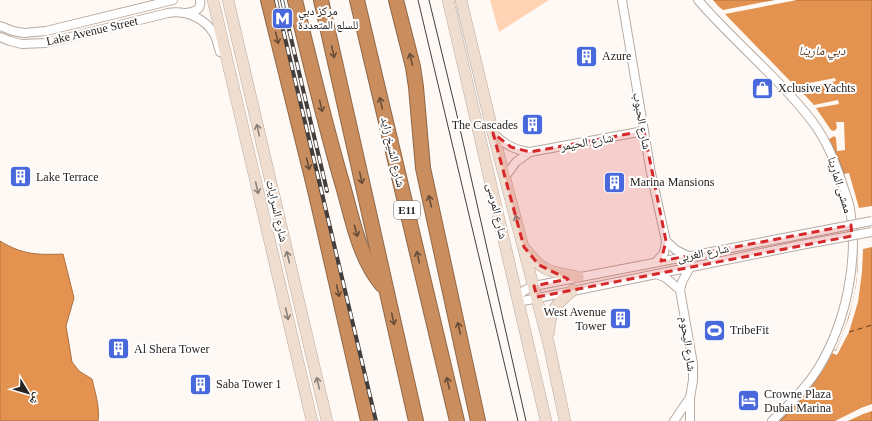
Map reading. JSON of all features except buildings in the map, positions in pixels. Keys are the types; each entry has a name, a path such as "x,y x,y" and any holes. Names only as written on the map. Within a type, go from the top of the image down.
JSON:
{"highway":[{"path":"268,0 315,190 368,421"},
{"path":"294,0 334,157 359,243 370,268 386,290"},
{"path":"321,0 416,421"},
{"name":"شارع الشيخ زايد","path":"357,0 456,421"},
{"path":"396,0 413,67 416,87 422,168 478,421"}],"main road":[{"name":"شارع السرايات","path":"213,0 312,421"},
{"name":"شارع السرايات","path":"228,0 327,421"},
{"name":"شارع المرسى","path":"448,0 546,421"},
{"name":"شارع المرسى","path":"461,0 493,133 534,286"},
{"path":"240,114 254,110"},
{"path":"524,247 535,261 544,269 578,278"},
{"path":"534,286 549,345 565,421"},
{"path":"549,345 550,323 553,310 559,302 573,290"},
{"name":"شارع السرايات","path":"303,382 304,421"}],"street":[{"name":"Lake Avenue Street","path":"0,26 24,33 46,31 173,0"},
{"path":"185,13 197,10 200,6 200,0"},
{"name":"شارع الحبوب","path":"622,0 652,178 666,241"},
{"name":"ممشى المارينا","path":"698,0 710,14 790,94 813,122 829,149 850,209 853,249 849,283 837,329 819,367 806,386 772,421"},
{"name":"Lake Avenue Street","path":"0,37 22,44 46,43 168,13 185,13"},
{"path":"185,13 198,19 210,28 217,41 222,58 229,66"},
{"name":"شارع الحيمر","path":"493,133 501,141 511,147 530,152 644,132"},
{"name":"شارع الحيمر","path":"505,177 516,162 530,152"},
{"name":"شارع الغربى","path":"518,300 524,290 534,286 872,221"},
{"name":"شارع الغربى","path":"518,300 537,298 872,232"},
{"path":"666,241 676,250 688,256"},
{"path":"656,262 664,253 666,241"},
{"path":"658,274 670,280 680,290 690,267"},
{"name":"شارع اليحوم","path":"680,290 693,364 693,384 690,398 690,421"},
{"name":"شارع اليحوم","path":"674,421 690,398"}],"highlighted area":[{"path":"644,131 666,241 661,261 851,225 852,236 537,297 534,286 568,279 539,265 524,247 493,133 511,147 530,152"}],"shaded area":[{"path":"490,0 549,0 499,32"}],"water":[{"name":"دبي مارينا","path":"703,0 872,0 872,421 780,421 800,401 819,376 831,353 834,350 836,351 845,328 856,288 858,238 855,212 849,188 840,163 830,140 816,119 789,86 726,26"},
{"path":"0,241 23,252 63,254 74,298 66,326 72,362 79,371 92,379 98,405 98,421 0,421"}],"pier":[{"path":"703,0 713,0 723,10 775,0 797,0 725,14 793,84 799,85 835,78 836,81 799,89 814,105 838,100 839,104 816,108 831,130 834,131 837,128 836,122 844,122 845,150 837,151 836,138 834,136 829,139 801,100 718,19"},
{"path":"849,173 859,208 872,206 872,247 863,249 858,302 849,332 837,355 832,353 834,350 836,351 849,317 856,286 858,266 854,209 844,174"},
{"path":"872,404 872,411 848,421 835,421 861,408"}],"ferry route":[{"path":"849,332 872,325"}],"tram line":[{"path":"418,0 518,421"},
{"path":"429,0 456,111 526,421"}],"railway":[{"path":"276,0 376,421"},
{"path":"282,0 327,191"}],"place":[{"name":"مركز دبي للسلع المتعددة","path":"283,18"},
{"name":"Azure","path":"586,56"},
{"name":"Xclusive Yachts","path":"763,88"},
{"name":"The Cascades","path":"533,125"},
{"name":"Lake Terrace","path":"20,177"},
{"name":"Marina Mansions","path":"614,182"},
{"name":"West Avenue Tower","path":"621,319"},
{"name":"TribeFit","path":"715,330"},
{"name":"Al Shera Tower","path":"119,349"},
{"name":"Saba Tower 1","path":"201,384"},
{"name":"Crowne Plaza Dubai Marina","path":"748,401"}]}
